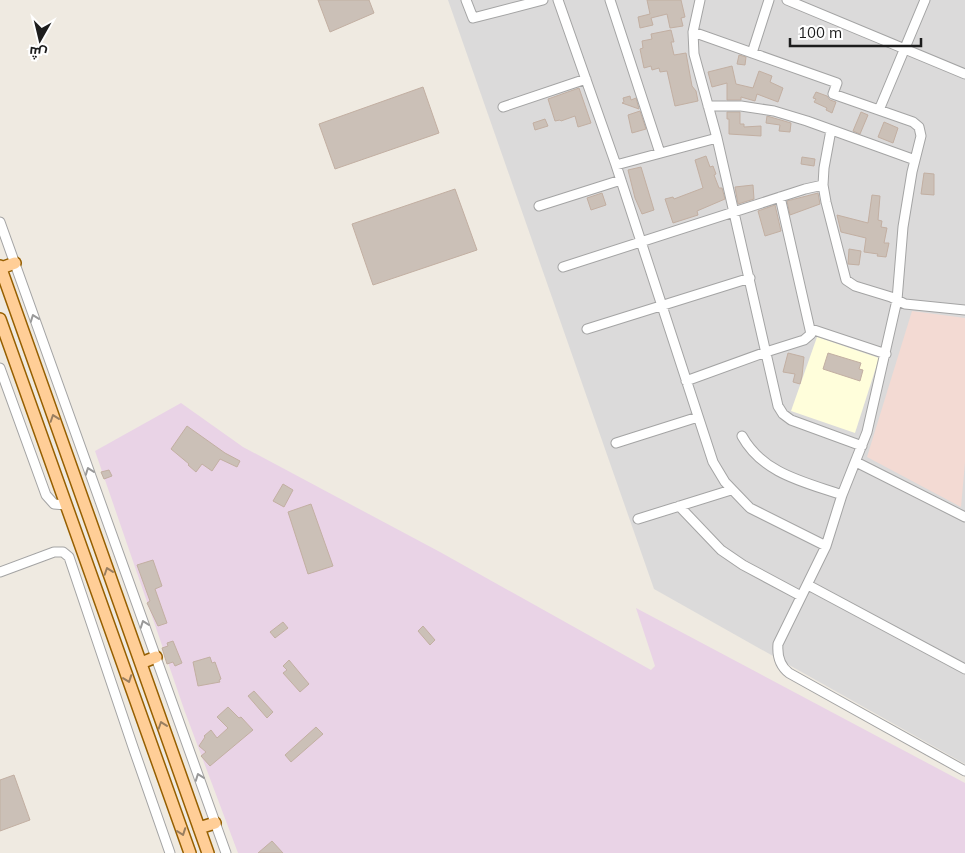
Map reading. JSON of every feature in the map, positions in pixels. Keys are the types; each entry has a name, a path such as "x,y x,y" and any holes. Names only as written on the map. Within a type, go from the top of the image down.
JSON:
{"main road":[{"path":"15,263 0,267 208,853"},
{"path":"0,319 190,853"},
{"path":"141,663 156,657"},
{"path":"199,828 215,823"}],"street":[{"path":"466,0 473,18 542,0"},
{"path":"558,0 616,165 713,462 731,490 750,508 826,546"},
{"path":"610,0 660,153"},
{"path":"700,0 693,32 694,54 717,138 777,401 783,414 796,422 862,446"},
{"path":"752,53 769,0"},
{"path":"787,0 965,74"},
{"path":"878,110 925,0"},
{"path":"693,32 837,84 833,94 913,122 919,127 921,136 903,227 897,300 870,419 826,546 778,644 778,658 784,670 965,771"},
{"path":"503,107 586,79"},
{"path":"708,106 741,106 764,109 831,130 915,160"},
{"path":"831,130 823,185 846,280 855,286 905,304 965,310"},
{"path":"616,165 717,138"},
{"path":"539,206 621,180"},
{"path":"563,267 734,211 823,185"},
{"path":"686,381 804,340 811,334 780,197"},
{"path":"0,222 226,853"},
{"path":"587,329 750,278"},
{"path":"811,328 886,354"},
{"path":"0,368 46,495 54,504 66,505"},
{"path":"616,443 698,417"},
{"path":"742,436 753,452 774,470 842,496"},
{"path":"856,462 965,517"},
{"path":"638,519 731,490"},
{"path":"679,506 721,550 744,566 801,596"},
{"path":"0,572 54,552 62,552 68,557 170,853"},
{"path":"808,585 965,669"}],"shaded area":[{"path":"448,0 965,0 965,764 654,589"},
{"path":"912,311 965,318 965,462 961,507 867,457"},
{"path":"817,337 879,358 855,433 791,411"},
{"path":"181,403 243,447 440,552 651,670 655,666 636,608 965,783 965,853 238,853 185,712 95,451"}],"building":[{"path":"318,0 369,0 374,13 330,32"},
{"path":"647,0 681,0 685,17 681,18 683,26 670,28 667,14 651,18 653,25 640,28 638,17 650,14"},
{"path":"671,30 674,42 671,42 674,55 686,53 692,86 696,91 698,101 675,106 667,71 660,72 659,68 652,70 651,66 644,68 640,49 643,48 642,41 652,39 651,34"},
{"path":"739,55 746,57 745,65 737,64"},
{"path":"732,66 736,84 753,88 759,71 772,76 770,82 783,88 778,102 757,94 755,101 741,97 741,100 727,100 727,83 712,87 708,72"},
{"path":"423,87 439,133 335,169 319,124"},
{"path":"579,88 591,123 578,127 575,116 555,121 548,99"},
{"path":"816,92 836,102 832,113 826,110 827,108 814,102 816,99 813,98"},
{"path":"630,96 631,100 636,98 639,109 622,103 624,102 623,98"},
{"path":"640,111 646,129 632,133 628,115"},
{"path":"727,112 740,112 740,124 744,124 744,127 761,126 761,136 729,134"},
{"path":"861,112 868,115 860,134 853,131"},
{"path":"767,116 791,123 790,132 779,131 780,125 766,123"},
{"path":"545,119 548,126 535,130 533,123"},
{"path":"884,122 898,128 893,143 878,137"},
{"path":"706,156 710,167 713,166 716,174 714,175 719,188 722,188 725,199 697,211 698,215 673,223 665,199 673,197 674,199 703,188 695,160"},
{"path":"802,157 815,159 814,166 801,164"},
{"path":"641,167 654,210 642,214 635,198 628,170"},
{"path":"924,173 934,174 934,195 921,194"},
{"path":"753,185 754,199 738,204 735,187"},
{"path":"455,189 477,250 373,285 352,224"},
{"path":"602,193 606,205 591,210 587,198"},
{"path":"818,193 820,204 790,215 787,201"},
{"path":"872,195 880,196 878,220 882,221 881,227 887,228 884,243 889,243 886,257 864,252 866,238 841,232 837,215 868,223"},
{"path":"775,205 781,231 765,236 758,211"},
{"path":"849,249 861,251 859,265 848,264"},
{"path":"788,353 804,357 800,384 793,382 795,374 783,372"},
{"path":"828,353 861,363 859,369 863,370 860,381 823,369"},
{"path":"187,426 225,453 240,461 237,467 220,459 212,471 202,464 196,472 171,449"},
{"path":"109,470 112,476 104,479 101,472"},
{"path":"283,484 293,490 284,507 273,501"},
{"path":"311,504 333,566 308,574 288,512"},
{"path":"153,560 162,586 155,589 167,623 158,626 147,603 150,601 137,565"},
{"path":"283,622 288,628 275,638 270,632"},
{"path":"423,626 435,640 430,645 418,631"},
{"path":"173,641 182,663 175,666 173,662 167,664 162,648 168,646 167,643"},
{"path":"210,657 212,663 215,662 221,679 219,680 220,682 198,686 193,662"},
{"path":"289,660 309,684 300,692 283,673 287,670 283,666"},
{"path":"254,691 273,712 267,718 248,696"},
{"path":"228,707 253,730 210,766 201,756 206,752 199,746 204,736 211,730 217,738 228,728 217,717"},
{"path":"316,727 323,734 291,762 285,755"},
{"path":"14,775 30,820 0,831 0,780"},
{"path":"272,841 283,853 258,853"}]}
